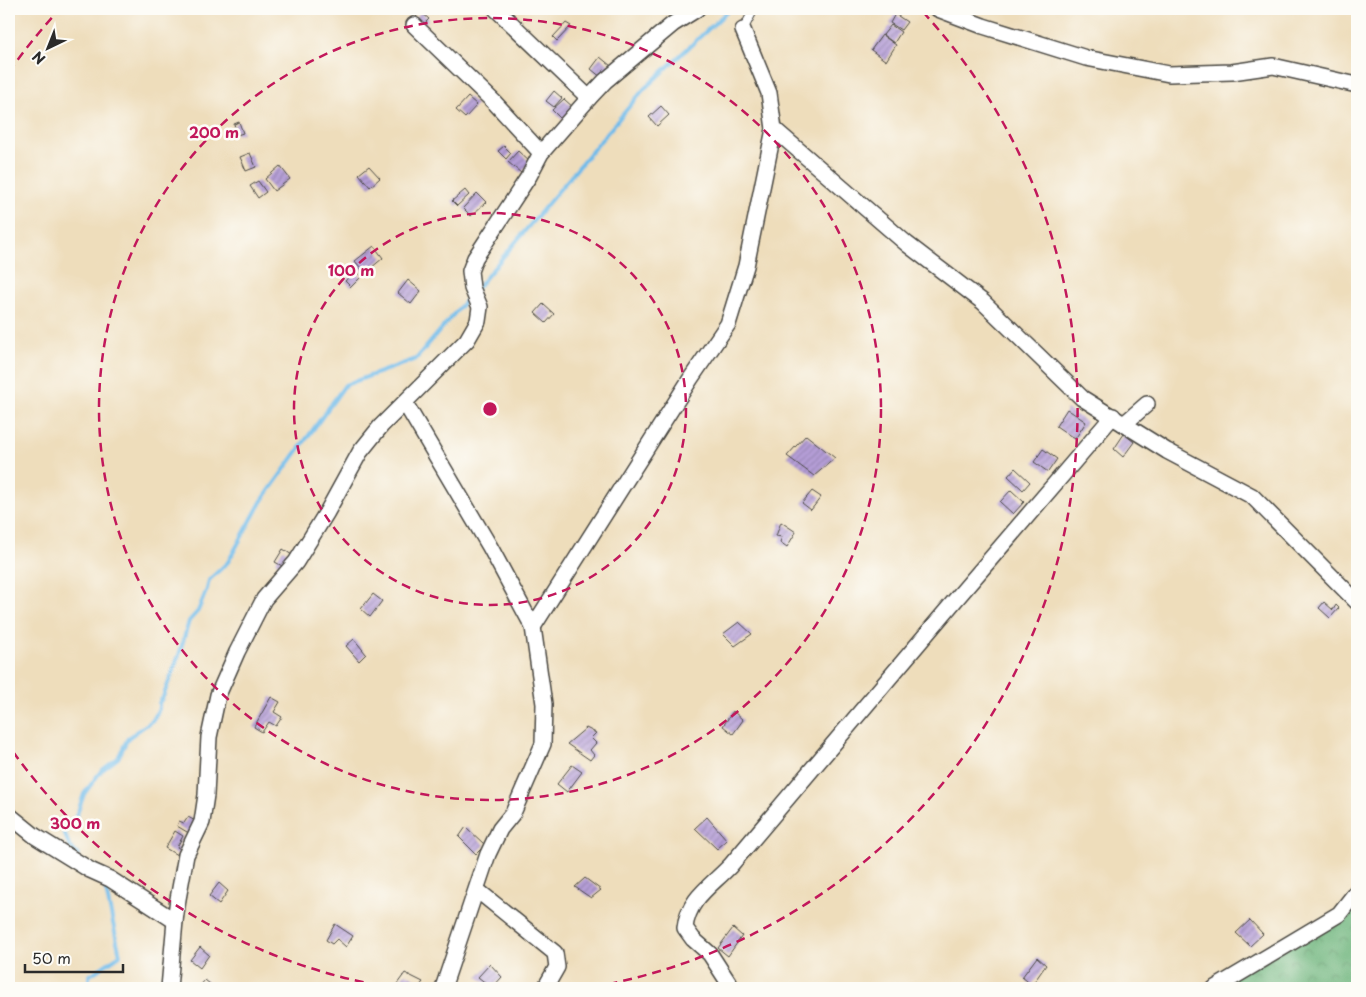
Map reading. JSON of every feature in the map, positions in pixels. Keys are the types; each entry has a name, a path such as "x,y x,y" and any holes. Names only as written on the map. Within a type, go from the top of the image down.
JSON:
{"street":[{"path":"496,9 589,98"},
{"path":"169,988 175,921 186,855 202,822 206,795 209,737 218,696 264,599 296,562 327,512 360,452 382,426 467,340 478,322 480,307 474,292 470,271 475,258 542,153 605,81 673,24 697,9"},
{"path":"938,9 984,26 1086,58 1169,74 1232,72 1273,66 1357,85"},
{"path":"414,25 495,103 542,153"},
{"path":"533,628 680,395 728,324 746,266 774,129 769,93 743,30"},
{"path":"774,129 907,244 983,302 1082,398 1167,450 1252,496 1357,602"},
{"path":"405,403 490,547 533,628 544,704 543,744 513,813 500,829 488,854 442,988"},
{"path":"732,988 710,954 693,939 685,928 686,915 699,894 712,885 730,866 956,598 1118,420 1147,404"},
{"path":"9,815 35,836 90,870 110,879 175,921"},
{"path":"477,890 555,953 557,967 545,988"},
{"path":"1215,988 1339,914 1357,891"}],"lane":[{"path":"743,30 754,9"}],"green space":[{"path":"1357,891 1357,988 1215,988 1339,914"}],"building":[{"path":"421,12 429,19 422,26 415,18"},
{"path":"895,14 907,22 901,30 890,23"},
{"path":"566,23 571,26 557,41 553,37"},
{"path":"891,25 901,32 894,43 883,35"},
{"path":"882,35 896,45 886,61 871,50"},
{"path":"600,57 611,66 602,78 591,69"},
{"path":"554,91 562,98 554,107 546,101"},
{"path":"468,97 477,105 465,118 456,110"},
{"path":"564,99 574,108 562,120 552,110"},
{"path":"661,106 669,115 657,126 649,117"},
{"path":"239,122 243,133 237,135 234,124"},
{"path":"504,146 511,153 506,159 498,151"},
{"path":"518,151 531,163 521,173 508,162"},
{"path":"250,153 256,167 246,171 240,157"},
{"path":"280,166 290,179 274,191 265,179"},
{"path":"369,166 380,178 370,187 359,174"},
{"path":"258,181 266,192 258,198 250,186"},
{"path":"465,190 469,195 457,206 452,201"},
{"path":"477,193 486,202 471,216 463,208"},
{"path":"374,246 383,258 365,273 355,261"},
{"path":"356,271 361,277 351,287 345,281"},
{"path":"408,280 421,291 411,304 398,293"},
{"path":"543,304 554,314 546,323 535,313"},
{"path":"1067,409 1086,422 1075,439 1056,426"},
{"path":"1124,434 1134,442 1123,457 1114,449"},
{"path":"806,435 835,458 814,476 787,456"},
{"path":"1043,449 1057,459 1048,472 1034,462"},
{"path":"1015,468 1030,482 1023,490 1008,476"},
{"path":"1011,490 1024,502 1013,514 1000,502"},
{"path":"812,491 821,497 811,510 802,503"},
{"path":"781,522 796,532 787,547 780,542 782,537 776,536"},
{"path":"283,549 292,555 284,567 275,562"},
{"path":"373,594 382,601 370,617 361,609"},
{"path":"1324,602 1333,610 1336,605 1339,608 1330,618 1319,608"},
{"path":"739,622 752,634 735,646 723,634"},
{"path":"354,639 366,654 359,661 346,646"},
{"path":"271,697 280,702 274,712 282,717 276,726 269,722 262,732 254,727"},
{"path":"733,711 743,720 733,734 723,726"},
{"path":"586,728 596,733 591,738 596,743 590,750 594,755 590,760 567,744"},
{"path":"572,765 582,772 567,792 557,784"},
{"path":"188,817 199,823 192,835 177,826 179,821 184,823"},
{"path":"707,817 727,840 717,849 695,828"},
{"path":"466,827 485,845 476,854 459,837"},
{"path":"175,831 183,836 177,847 180,849 177,855 165,848"},
{"path":"585,878 601,890 591,898 575,887"},
{"path":"219,883 228,891 219,904 209,896"},
{"path":"1250,920 1263,934 1250,946 1236,933"},
{"path":"335,924 353,936 346,947 337,939 332,944 326,940"},
{"path":"733,928 742,936 728,956 718,948"},
{"path":"200,947 209,955 200,968 190,960"},
{"path":"1037,957 1046,965 1032,985 1022,977"},
{"path":"490,964 502,977 492,988 478,977"},
{"path":"405,973 423,982 418,988 404,988 397,984"},
{"path":"205,980 215,988 198,988"}],"waterway":[{"path":"477,288 644,89 730,9"},
{"path":"78,855 69,845 64,832 68,823 76,817 84,794 101,771 118,758 128,738 153,720 179,655 189,621 198,611 209,580 228,562 261,502 345,385 416,359 470,295"},
{"path":"89,988 89,976 120,955 104,882"}]}
